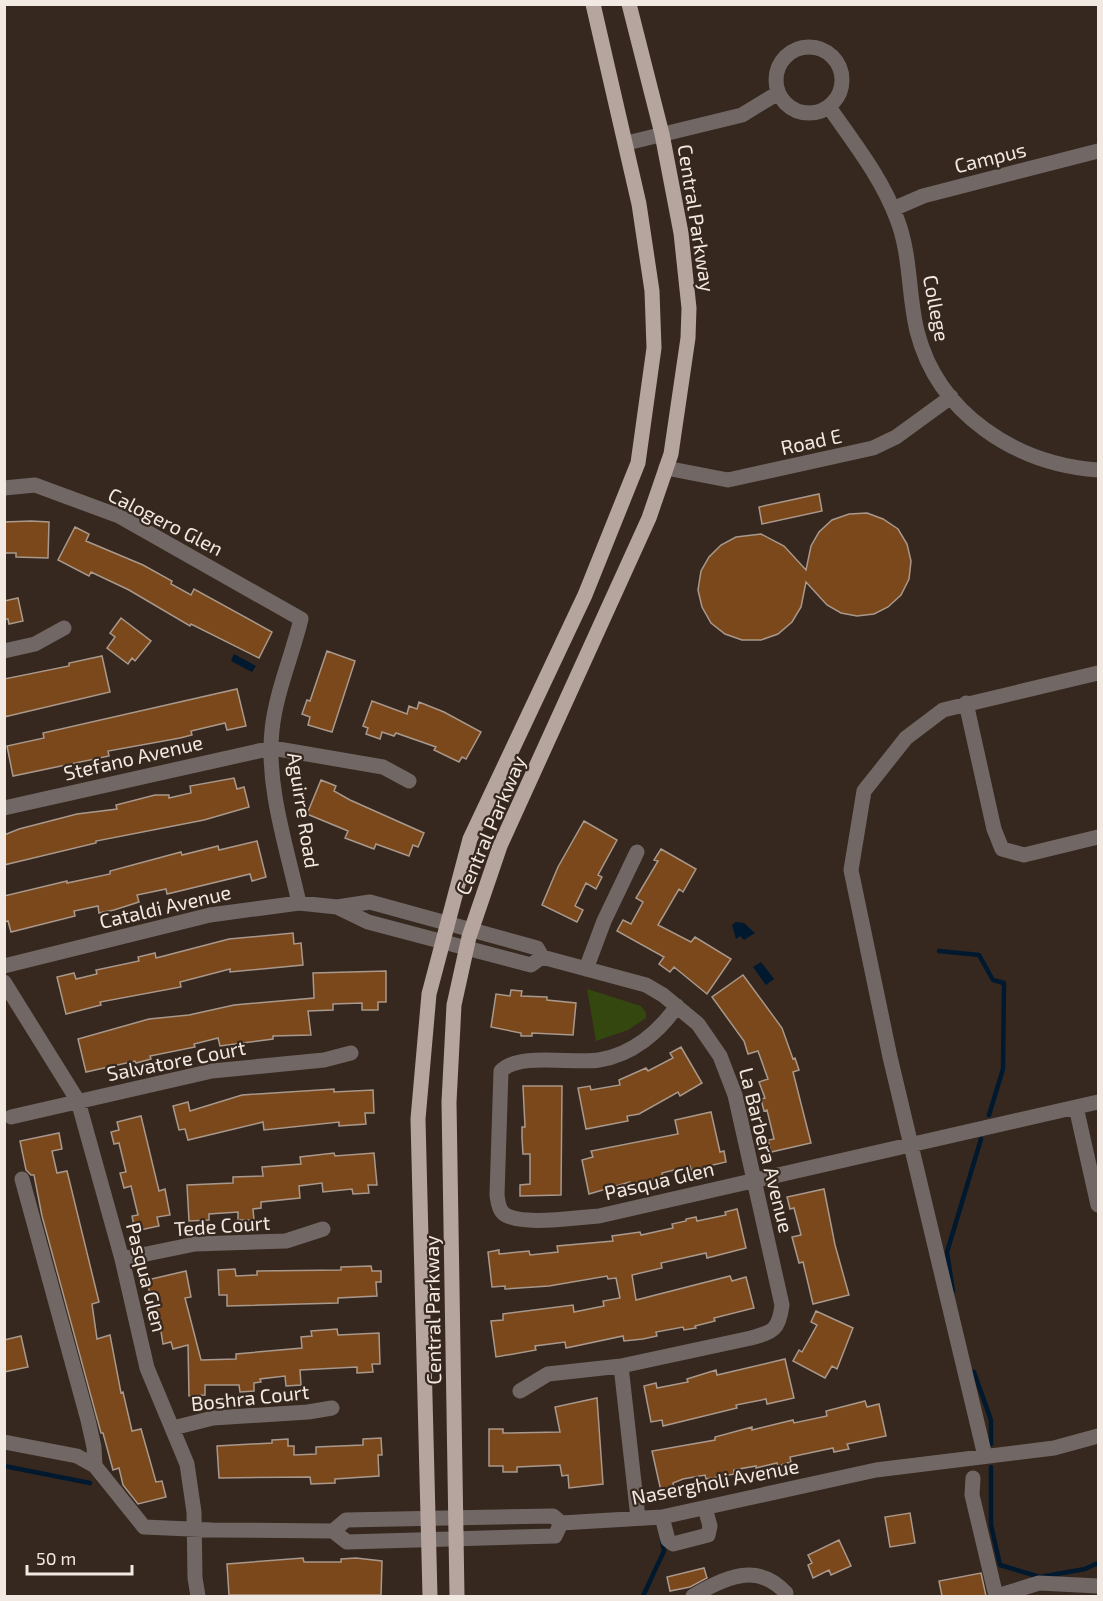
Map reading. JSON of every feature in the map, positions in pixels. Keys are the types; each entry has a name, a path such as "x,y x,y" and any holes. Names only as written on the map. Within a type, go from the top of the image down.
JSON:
{"main road":[{"name":"Central Parkway","path":"430,1596 418,1119 429,994 447,943 470,839 585,595 638,463 654,348 652,291 627,143 593,4"},
{"name":"Central Parkway","path":"457,1596 449,1102 454,1005 471,929 500,846 649,518 666,468 680,403 689,308 681,233 662,134 629,4"}],"street":[{"path":"803,47 823,50 837,62 843,81 841,91 829,107 810,113 791,108 778,93 776,74 785,57 803,47"},
{"name":"Central Parkway","path":"627,143 742,115 778,93"},
{"name":"College","path":"829,107 879,180 893,209 905,244 917,330 926,356 951,397 983,430 1011,447 1051,463 1071,468 1098,470"},
{"name":"Campus","path":"893,209 923,196 1098,151"},
{"name":"Road E","path":"666,468 728,480 873,448 896,437 951,397"},
{"name":"Calogero Glen","path":"4,488 35,485 119,516 301,619"},
{"name":"Aguirre Road","path":"299,903 278,807 272,748 277,702 301,619"},
{"path":"4,651 35,644 64,628"},
{"path":"984,1456 868,956 851,870 864,791 906,738 943,710 1098,673"},
{"path":"966,703 994,829 1002,849 1024,855 1098,837"},
{"path":"272,748 383,767 408,781"},
{"name":"Stefano Avenue","path":"4,808 272,748"},
{"path":"586,969 604,921 637,852"},
{"name":"Cataldi Avenue","path":"4,966 210,915 299,903 337,907 370,902 451,925"},
{"name":"Cataldi Avenue","path":"337,907 368,922 447,943"},
{"name":"La Barbera Avenue","path":"451,925 537,948 542,957 646,985 677,1006 698,1024 720,1056 735,1095 755,1179 782,1305 780,1321 771,1332 751,1338 621,1366"},
{"name":"La Barbera Avenue","path":"447,943 531,964 542,957"},
{"name":"Pasqua Glen","path":"4,982 78,1101 122,1258 147,1368 187,1464 195,1528 195,1578 198,1596"},
{"name":"Pasqua Glen","path":"677,1006 667,1021 646,1040 609,1057 566,1062 520,1060 508,1064 501,1071 497,1195 498,1205 504,1213 517,1218 544,1220 599,1216 822,1163 1098,1102"},
{"name":"Salvatore Court","path":"11,1117 212,1071 324,1060 351,1053"},
{"path":"1076,1107 1098,1204"},
{"path":"22,1179 88,1420 94,1446 95,1466"},
{"name":"Tede Court","path":"122,1258 195,1244 286,1241 323,1229"},
{"path":"520,1391 548,1374 621,1366 638,1518"},
{"name":"Boshra Court","path":"173,1428 213,1418 308,1412 332,1408"},
{"name":"Nasergholi Avenue","path":"333,1531 346,1520 553,1516 561,1523 662,1517 876,1470 1054,1448 1098,1437"},
{"path":"4,1442 78,1456 95,1466"},
{"name":"Nasergholi Avenue","path":"95,1466 144,1527 333,1531 347,1542 555,1536 561,1523"},
{"path":"973,1478 972,1495 997,1596 1039,1583 1098,1586"},
{"path":"662,1517 668,1540 673,1544 708,1535 710,1526 705,1508"},
{"path":"693,1596 710,1586 745,1574 764,1575 776,1582 786,1593"}],"green space":[{"path":"587,989 641,1006 646,1013 646,1018 628,1030 596,1041"}],"water":[{"path":"234,654 256,666 252,672 231,661"},
{"path":"736,922 744,923 755,933 744,940 740,936 736,939 732,925"},
{"path":"761,962 774,979 766,985 753,967"}],"building":[{"path":"819,494 822,511 762,524 759,507"},
{"path":"867,513 883,519 898,529 907,544 911,561 909,579 901,595 888,607 874,614 857,616 841,613 827,605 806,582 801,607 792,622 778,634 761,640 742,640 725,634 711,623 702,607 698,590 701,571 709,557 721,545 736,537 761,534 784,546 806,570 811,546 819,532 832,520 849,514"},
{"path":"4,522 49,522 48,558 16,557 16,553 4,553"},
{"path":"75,527 89,534 86,541 143,565 172,581 171,584 191,595 194,589 272,632 259,658 191,624 190,626 129,590 91,572 89,576 58,560"},
{"path":"18,598 23,621 9,624 8,619 4,619 4,601"},
{"path":"121,618 151,641 135,661 132,658 128,664 107,648 115,637 110,633"},
{"path":"327,651 355,661 332,732 308,725 310,717 302,714 307,700 310,701"},
{"path":"102,656 110,692 4,717 4,679 69,666 69,663"},
{"path":"237,689 246,726 227,730 225,723 191,731 192,735 180,738 108,751 109,756 13,776 7,746 44,738 43,733"},
{"path":"372,701 407,714 409,706 417,709 419,702 444,712 481,732 466,759 462,757 459,762 434,750 436,747 396,733 394,736 382,732 380,739 366,734 368,728 363,726"},
{"path":"234,778 237,789 244,787 249,807 204,820 96,841 96,843 4,865 4,835 19,829 77,814 117,809 116,805 155,795 169,795 169,798 191,793 190,786"},
{"path":"321,780 336,786 334,791 350,800 424,833 418,847 413,845 409,856 376,844 374,849 345,838 348,831 307,814"},
{"path":"584,821 617,840 598,875 602,877 596,889 586,883 575,906 583,910 577,922 542,905 558,867"},
{"path":"257,841 266,877 252,881 250,874 167,894 166,889 137,895 139,902 114,910 99,913 98,906 74,911 75,916 11,932 8,921 4,922 4,896 67,881 67,883 110,874 110,871 181,852 182,855 218,846 219,850"},
{"path":"661,849 696,869 683,892 679,889 658,925 691,942 695,937 731,959 707,994 674,967 670,972 659,964 664,957 617,931 623,920 631,924 643,902 636,898 658,861 654,860"},
{"path":"293,933 294,944 301,943 303,965 230,972 230,969 180,982 181,987 100,1002 101,1005 66,1014 57,977 74,973 76,979 97,974 96,970 139,961 138,957 155,953 156,958 229,939"},
{"path":"386,971 386,1002 378,1002 378,1010 362,1010 362,1003 333,1004 333,1010 308,1011 311,1035 273,1036 273,1039 220,1046 218,1038 194,1044 195,1047 150,1056 151,1059 136,1063 135,1061 86,1072 78,1039 149,1019 189,1015 234,1005 314,998 313,973"},
{"path":"743,975 782,1028 793,1059 795,1058 799,1070 793,1072 811,1143 771,1152 768,1140 774,1139 767,1110 764,1111 761,1099 765,1098 759,1082 768,1079 758,1051 748,1054 744,1041 712,997"},
{"path":"511,990 522,991 521,996 547,997 547,1000 576,1003 573,1035 532,1033 532,1036 521,1036 521,1033 491,1027 496,994 510,996"},
{"path":"681,1047 702,1083 680,1096 678,1092 639,1114 627,1116 628,1121 586,1129 578,1088 590,1086 591,1090 620,1085 619,1080 646,1068 648,1071 673,1058 670,1053"},
{"path":"523,1086 562,1086 561,1195 520,1196 520,1185 530,1184 530,1154 523,1154 522,1127 525,1127"},
{"path":"334,1089 334,1092 373,1090 374,1113 365,1113 366,1124 339,1126 339,1122 264,1130 263,1122 188,1140 185,1129 179,1130 173,1106 188,1102 190,1111 242,1095"},
{"path":"711,1112 720,1152 724,1151 726,1162 691,1170 690,1166 662,1173 663,1177 631,1185 630,1182 589,1194 582,1160 593,1157 591,1151 678,1134 675,1120"},
{"path":"141,1116 159,1191 165,1189 170,1215 157,1217 159,1226 135,1231 132,1216 138,1215 131,1186 124,1188 120,1173 126,1172 119,1143 114,1144 111,1132 119,1130 117,1122"},
{"path":"59,1133 62,1149 52,1151 57,1173 67,1171 99,1302 92,1304 97,1339 110,1335 121,1393 123,1392 132,1431 141,1429 156,1482 162,1481 166,1497 138,1504 123,1485 119,1468 113,1470 103,1433 101,1433 42,1216 34,1175 26,1170 20,1141"},
{"path":"334,1153 335,1156 374,1153 377,1185 368,1185 369,1193 353,1194 352,1189 323,1192 322,1183 299,1186 300,1198 261,1202 261,1208 253,1209 254,1220 238,1220 238,1212 209,1214 209,1220 189,1221 187,1185 233,1183 233,1177 263,1176 262,1167 301,1164 300,1157"},
{"path":"824,1189 835,1245 849,1295 813,1304 803,1262 799,1263 792,1237 801,1235 794,1208 790,1209 787,1197"},
{"path":"737,1209 746,1248 707,1258 706,1253 661,1263 662,1268 632,1275 636,1300 730,1276 732,1281 746,1277 754,1308 714,1318 715,1321 695,1326 696,1328 684,1330 683,1327 656,1332 657,1336 643,1339 624,1341 623,1336 566,1348 565,1342 535,1346 536,1350 496,1357 491,1321 503,1320 503,1314 573,1305 574,1312 604,1306 603,1301 620,1298 616,1278 608,1279 607,1276 549,1286 505,1289 505,1286 492,1287 488,1252 499,1250 499,1254 529,1251 530,1255 558,1252 557,1246 613,1241 612,1236 640,1232 641,1235 673,1228 672,1224 686,1221 686,1219 696,1217 697,1221 726,1215 725,1212"},
{"path":"371,1266 372,1271 381,1271 381,1282 376,1282 377,1296 338,1298 338,1303 227,1306 227,1295 219,1295 218,1270 235,1269 236,1276 257,1275 257,1271 341,1270 341,1267"},
{"path":"186,1271 191,1297 185,1298 201,1360 236,1359 236,1354 302,1348 301,1337 312,1336 311,1331 337,1329 338,1335 379,1333 380,1364 372,1364 373,1372 357,1373 357,1367 300,1370 301,1385 286,1386 285,1376 260,1379 261,1382 254,1383 254,1391 240,1392 239,1385 205,1385 205,1395 189,1396 188,1345 173,1349 171,1342 163,1344 155,1294 150,1295 147,1280"},
{"path":"816,1311 853,1328 837,1369 832,1366 825,1378 793,1361 799,1350 802,1352 817,1325 811,1322"},
{"path":"21,1336 28,1367 4,1372 4,1340"},
{"path":"785,1359 794,1398 767,1404 766,1399 736,1405 737,1408 663,1426 662,1420 651,1422 644,1386 656,1383 657,1388 688,1382 687,1379 716,1370 717,1375"},
{"path":"597,1398 603,1484 569,1488 568,1475 562,1476 560,1465 517,1467 517,1472 503,1472 503,1466 489,1466 489,1429 503,1429 503,1433 560,1432 555,1407"},
{"path":"865,1401 867,1407 879,1404 886,1436 847,1444 849,1449 834,1452 833,1448 790,1457 791,1462 778,1466 777,1463 756,1468 756,1466 734,1470 734,1474 706,1479 705,1475 683,1479 673,1483 674,1488 661,1491 652,1451 715,1440 715,1437 752,1427 752,1430 793,1420 794,1423 827,1416 826,1411"},
{"path":"381,1438 382,1455 378,1455 379,1476 335,1479 335,1483 311,1484 310,1477 219,1478 217,1446 272,1443 272,1440 288,1439 288,1446 294,1446 294,1455 316,1454 316,1447 363,1445 363,1439"},
{"path":"910,1513 915,1543 890,1547 885,1517"},
{"path":"839,1540 851,1566 831,1575 829,1570 813,1578 808,1565 812,1563 808,1555"},
{"path":"303,1558 304,1562 341,1562 341,1559 356,1558 382,1561 381,1595 229,1595 227,1564"},
{"path":"704,1568 707,1578 690,1587 670,1591 667,1577"},
{"path":"981,1573 986,1596 942,1596 939,1581"}],"waterway":[{"path":"939,951 979,955 993,980 1004,983 1003,1069 989,1115"},
{"path":"953,1291 947,1252 981,1139"},
{"path":"968,1371 974,1372 991,1420 991,1444"},
{"path":"4,1466 90,1483"},
{"path":"991,1467 991,1525 1000,1565 1040,1577 1085,1569 1098,1563"},
{"path":"643,1596 664,1551 662,1541"}]}
